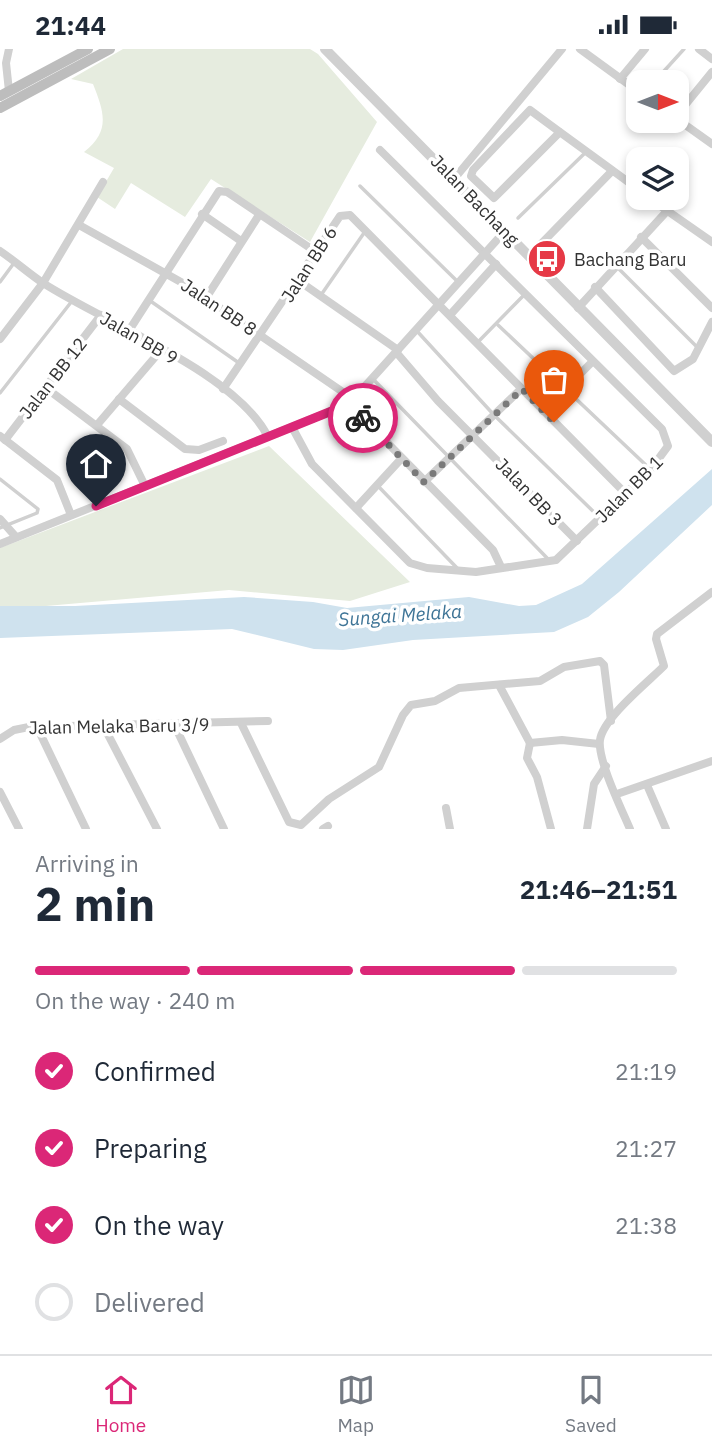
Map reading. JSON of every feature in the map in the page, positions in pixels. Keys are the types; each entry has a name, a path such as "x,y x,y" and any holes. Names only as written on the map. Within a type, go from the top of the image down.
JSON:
{"main road":[{"path":"5,93 88,49"},
{"path":"0,108 110,49"}],"street":[{"path":"5,93 9,49"},
{"name":"Jalan Bachang","path":"325,49 712,442"},
{"path":"454,179 562,49"},
{"path":"580,49 626,83"},
{"path":"620,79 645,49"},
{"path":"699,49 712,59"},
{"path":"690,100 712,72"},
{"path":"560,132 494,198 471,172 530,110 560,132 586,152 626,181"},
{"path":"690,127 712,143"},
{"name":"Jalan BB 1","path":"292,427 312,464 410,563 427,568 476,572 550,561 562,556 664,454 667,437 380,150"},
{"path":"540,246 612,171"},
{"path":"0,339 43,283 103,182"},
{"path":"130,329 216,193 223,191 316,252"},
{"path":"578,308 667,211 712,242"},
{"path":"202,214 241,241"},
{"path":"206,298 259,215"},
{"name":"Jalan BB 6","path":"223,389 299,281 340,216 350,215 625,493"},
{"name":"Jalan BB 8","path":"79,225 166,272 206,298 262,335 351,402 401,459 494,550 501,567"},
{"path":"0,544 351,402 505,230"},
{"path":"641,237 712,309"},
{"name":"Jalan BB 9","path":"0,251 43,283 130,329 223,389 255,415 268,437"},
{"path":"450,315 496,264"},
{"name":"Jalan BB 3","path":"299,281 397,351 473,435 577,541"},
{"path":"595,287 674,371 693,359 712,322"},
{"name":"Jalan BB 12","path":"2,438 46,388 102,316"},
{"path":"97,425 162,349"},
{"path":"543,411 592,362"},
{"path":"46,388 132,454 145,486"},
{"path":"424,482 522,389"},
{"path":"119,399 186,449 199,450 223,441"},
{"path":"2,438 57,480 71,515"},
{"path":"356,507 401,459"},
{"path":"3,524 16,537"},
{"path":"627,828 599,744 611,721 664,666 657,634 712,592"},
{"path":"241,723 289,822 301,825 329,799 379,767 403,715 411,705 435,701 458,688 540,681 564,667 600,661 604,664 611,721"},
{"path":"499,685 530,743 527,758 537,777 551,829"},
{"name":"Jalan Melaka Baru 3/9","path":"0,739 20,728 268,721"},
{"path":"174,724 224,829"},
{"path":"103,725 157,829"},
{"path":"37,727 86,829"},
{"path":"530,743 562,740 599,744"},
{"path":"617,794 712,761"},
{"path":"587,829 594,784 606,766"},
{"path":"648,785 666,829"},
{"path":"0,792 19,829"},
{"path":"446,808 450,829"}],"lane":[{"path":"665,70 684,49"},
{"path":"518,218 586,152"},
{"path":"360,186 458,282"},
{"path":"320,295 366,231"},
{"path":"0,282 15,262"},
{"path":"615,265 699,349"},
{"path":"477,344 525,293"},
{"path":"0,393 73,300"},
{"path":"149,300 241,365"},
{"path":"498,324 651,469"},
{"path":"416,330 494,415 600,518"},
{"path":"373,378 448,459 550,561"},
{"path":"0,479 38,509 37,513 3,524"},
{"path":"377,485 456,564 458,570"}],"shaded area":[{"path":"123,49 310,49 318,54 377,122 310,242 211,179 185,217 131,183 115,209 97,197 114,168 84,152 93,144 102,129 102,112 93,84 71,79"},
{"path":"269,446 410,582 350,601 229,590 0,610 0,548"}],"water":[{"name":"Sungai Melaka","path":"712,469 712,505 619,592 588,617 554,632 413,640 343,650 314,649 232,629 0,638 0,606 75,606 244,597 313,602 347,608 469,597 519,606 536,605 582,584"}],"way so far":[{"path":"363,418 424,482 522,389 554,422"}],"place":[{"name":"Bachang Baru","path":"547,259"}],"route":[{"path":"96,506 349,404 363,418"}]}
